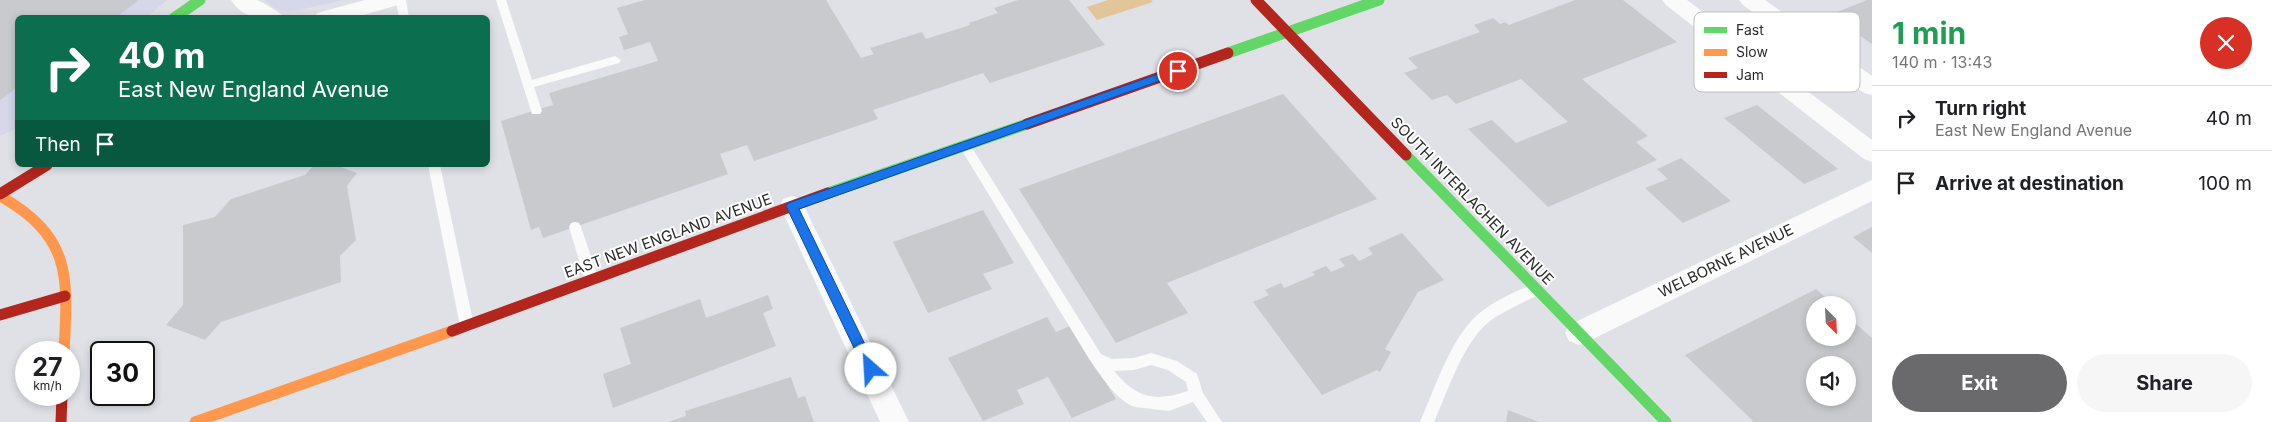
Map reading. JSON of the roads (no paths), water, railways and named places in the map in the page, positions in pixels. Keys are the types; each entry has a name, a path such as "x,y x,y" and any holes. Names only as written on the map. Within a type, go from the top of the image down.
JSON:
{"street":[{"path":"178,15 200,0"},
{"path":"242,0 259,12 267,15"},
{"path":"336,15 391,0"},
{"name":"SOUTH INTERLACHEN AVENUE","path":"1256,0 1666,422"},
{"name":"EAST NEW ENGLAND AVENUE","path":"195,422 467,326 792,206 1379,0"},
{"path":"1672,0 1694,17"},
{"path":"1750,0 1767,12"},
{"path":"1860,79 1872,88"},
{"path":"1792,92 1872,153"},
{"path":"0,194 44,167"},
{"path":"0,194 14,172"},
{"name":"WELBORNE AVENUE","path":"1579,333 1872,190"},
{"path":"0,194 30,214 41,224 58,246 64,269 66,296 64,341"},
{"path":"792,206 895,422"},
{"path":"0,315 66,296"},
{"path":"61,422 62,406"}],"lane":[{"path":"401,0 404,15"},
{"path":"501,0 536,111"},
{"path":"528,85 615,60"},
{"path":"965,146 1096,358 1114,380 1136,401 1169,404 1196,395"},
{"path":"434,167 467,326"},
{"path":"575,228 592,280"},
{"path":"1427,422 1463,346 1476,327 1484,318 1536,289"},
{"path":"1096,358 1111,365 1134,364 1151,359 1172,366 1192,378 1196,395 1215,422"}]}
